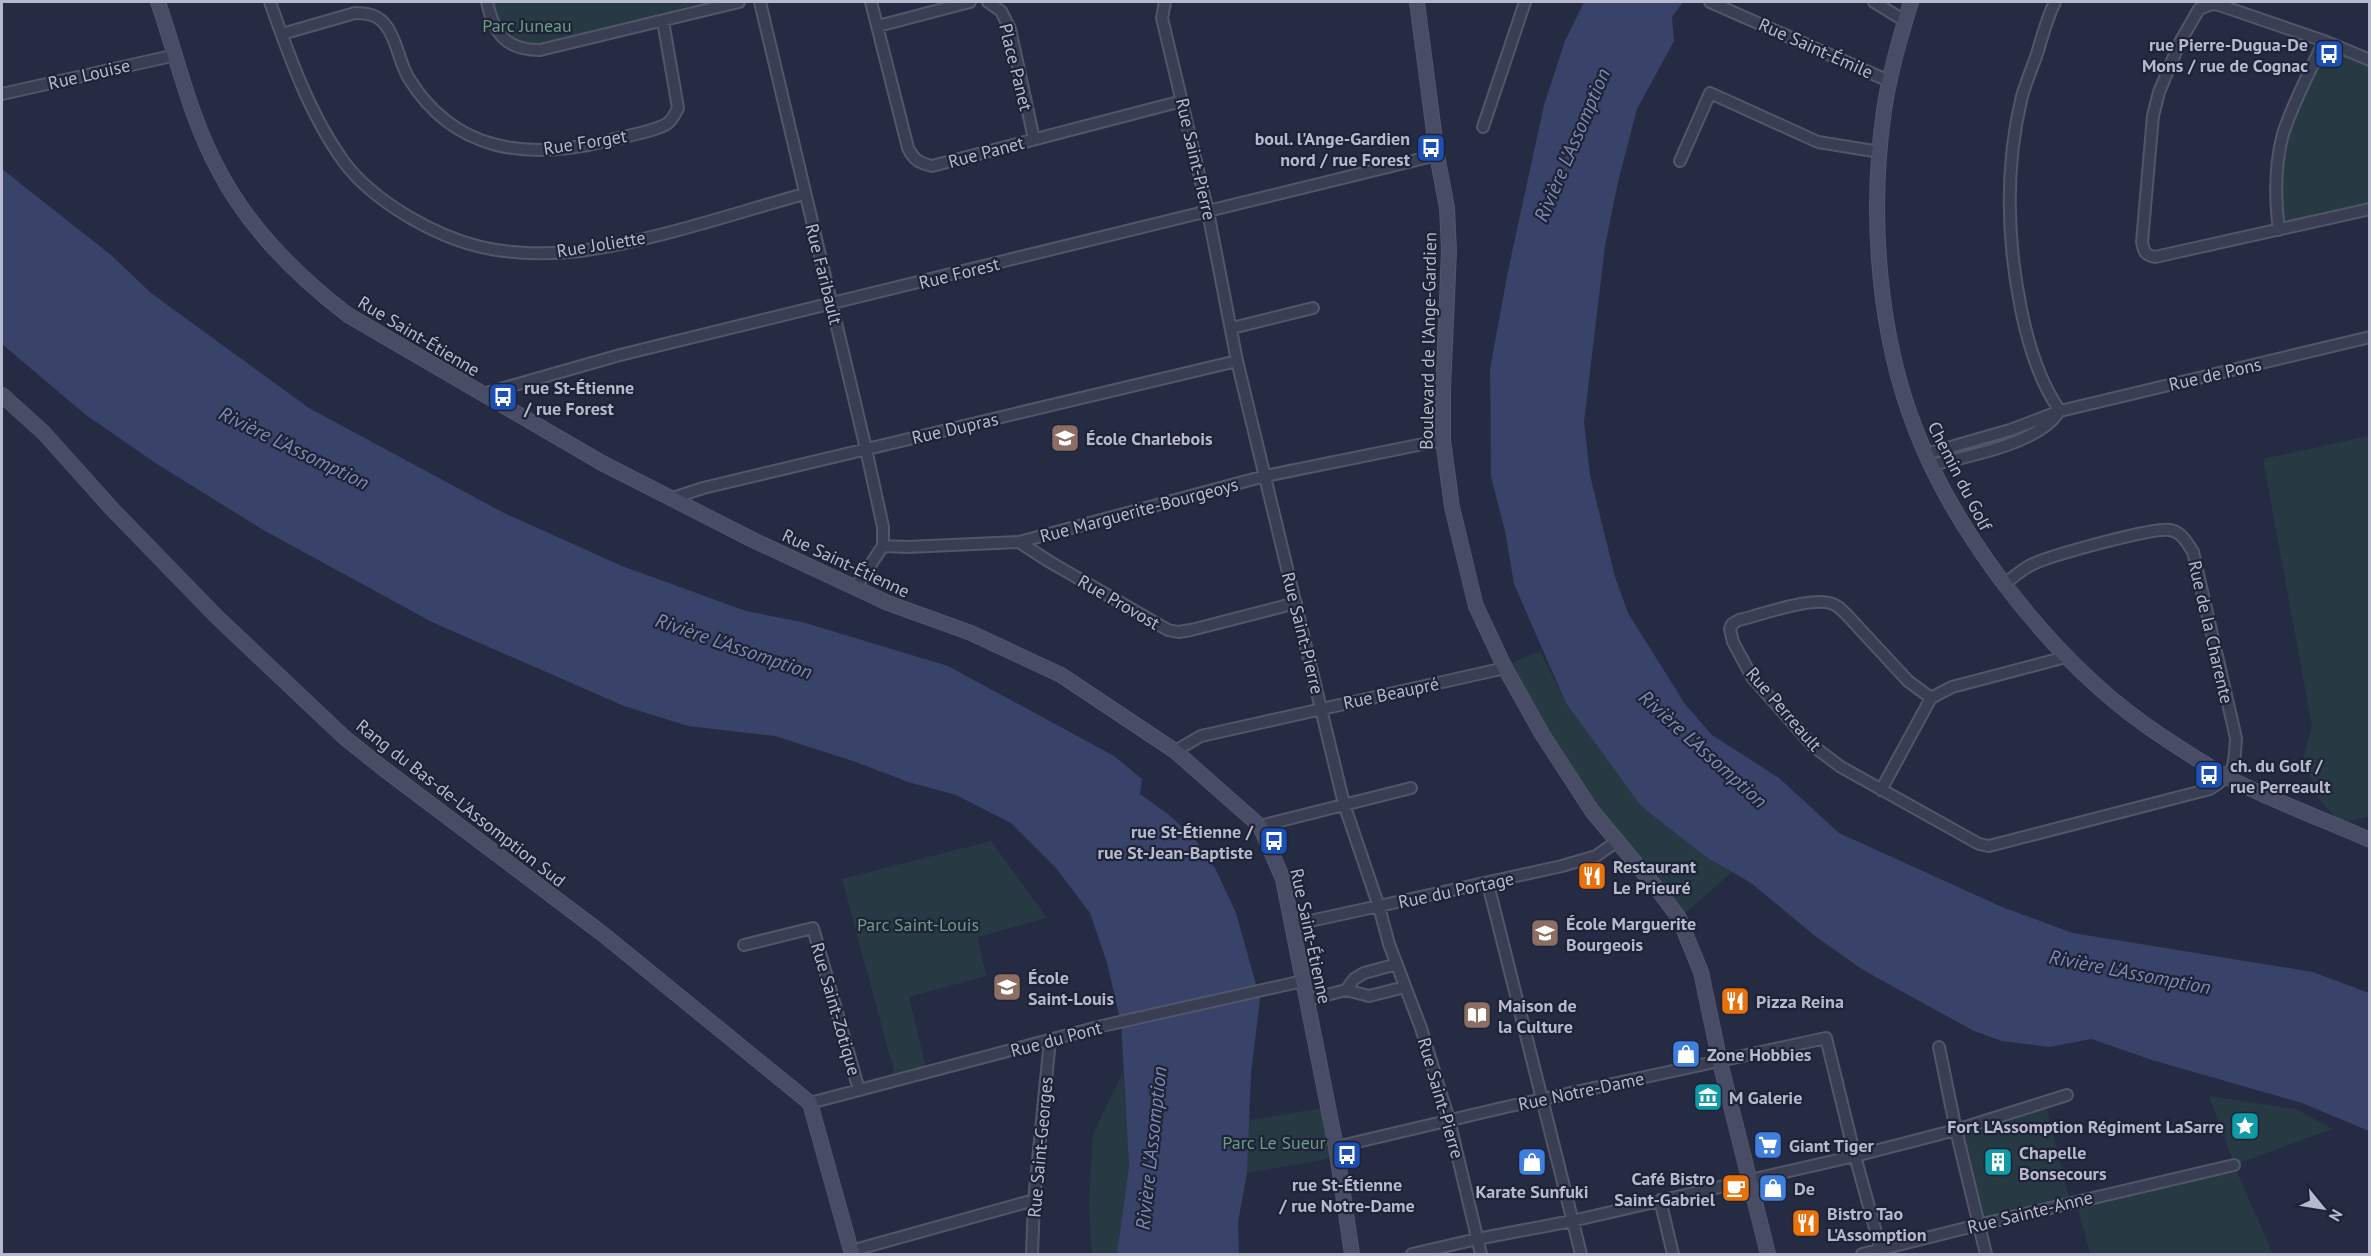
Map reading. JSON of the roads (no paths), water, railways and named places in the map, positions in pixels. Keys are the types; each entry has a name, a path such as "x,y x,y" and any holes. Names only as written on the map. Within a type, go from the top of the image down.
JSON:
{"street":[{"name":"Rue Saint-Étienne","path":"158,2 200,131 218,170 249,217 275,248 314,287 348,315 602,463 855,588 915,614 971,633 1062,675 1175,751 1260,826 1283,879 1336,1148 1352,1254"},
{"name":"Rue Joliette","path":"270,2 299,76 326,134 355,175 370,189 424,225 480,246 532,252 592,249 626,243 804,194"},
{"path":"487,2 491,20 501,36 520,48 533,50 547,49 739,2"},
{"name":"Rue Faribault","path":"760,2 866,449 883,527 883,546"},
{"name":"Rue Panet","path":"871,2 908,148 913,159 932,166 1182,101"},
{"path":"878,26 970,2"},
{"name":"Place Panet","path":"988,2 1001,11 1010,29 1034,139"},
{"name":"Rue Saint-Pierre","path":"1165,2 1162,18 1208,212 1237,361 1344,804 1397,964 1421,1028 1449,1120 1481,1254"},
{"name":"Boulevard de l'Ange-Gardien","path":"1417,2 1437,155 1447,208 1449,251 1443,440 1452,507 1476,606 1505,668 1542,734 1592,811 1679,918 1701,972 1720,1062 1768,1254"},
{"path":"1483,127 1525,2"},
{"name":"Rue Saint-Émile","path":"1710,2 1889,81"},
{"path":"1874,2 1905,21"},
{"name":"Chemin du Golf","path":"1911,2 1889,81 1880,152 1878,204 1883,293 1892,350 1905,396 1928,459 1957,517 2020,606 2066,657 2112,700 2146,725 2228,777 2370,840"},
{"path":"1928,459 2023,440 2044,429 2060,411 2050,397 2033,357 2024,325 2015,274 2010,221 2010,188 2016,127 2023,95 2048,16 2055,2"},
{"path":"2370,60 2324,41 2219,5 2212,4 2199,9 2164,76 2153,116 2142,242 2144,252 2156,258 2370,209"},
{"name":"Rue Forget","path":"282,34 355,13 367,13 379,18 387,27 413,85 434,111 450,125 491,145 540,151 591,145 637,134 666,125 673,118 678,108 663,21"},
{"path":"2279,230 2276,210 2278,163 2283,135 2324,41"},
{"name":"Rue Louise","path":"2,94 176,55"},
{"path":"1680,161 1710,93 1818,142 1880,152"},
{"name":"Rue Forest","path":"483,394 620,355 1437,155"},
{"path":"1232,328 1313,308"},
{"name":"Rue de Pons","path":"2060,411 2370,337"},
{"name":"Rue Dupras","path":"673,498 703,488 1237,361"},
{"name":"Rang du Bas-de-L'Assomption Sud","path":"2,395 44,433 121,518 217,617 345,738 604,935 810,1103"},
{"name":"Rue Marguerite-Bourgeoys","path":"883,546 1019,542 1265,476 1443,440"},
{"name":"Rue de la Charente","path":"2004,584 2030,565 2052,556 2153,531 2172,530 2185,538 2193,552 2236,738 2234,765 2228,777"},
{"name":"Rue Provost","path":"1019,542 1168,630 1178,632 1191,630 1296,603"},
{"path":"855,588 883,546"},
{"name":"Rue Perreault","path":"1931,698 1908,681 1834,604 1823,601 1807,603 1739,620 1732,624 1730,629 1733,642 1752,677 1813,746 1840,767 1972,840 1989,846 2210,789 2228,777"},
{"path":"1881,790 1931,698 1952,687 2066,657"},
{"name":"Rue Beaupré","path":"1175,751 1201,736 1505,668"},
{"path":"1260,826 1412,788"},
{"name":"Rue du Portage","path":"1292,925 1488,884 1596,855 1616,842"},
{"path":"1488,884 1581,1254"},
{"name":"Rue Saint-Zotique","path":"744,945 813,928 859,1090"},
{"path":"1346,990 1354,979 1364,973 1397,964"},
{"name":"Rue du Pont","path":"810,1103 1102,1026 1303,981"},
{"path":"1307,1000 1346,990 1368,996 1405,987"},
{"name":"Rue Notre-Dame","path":"1336,1148 1541,1099 1826,1038 1855,1155"},
{"name":"Rue Saint-Georges","path":"1032,1254 1034,1200 1050,1040"},
{"path":"1939,1047 1986,1254"},
{"path":"1412,1254 1572,1221 1855,1155 1956,1130 2067,1095"},
{"path":"810,1103 851,1253 1034,1200"},
{"path":"1855,1155 1882,1252"},
{"name":"Rue Sainte-Anne","path":"1862,1254 1882,1252 1978,1224 2234,1165"},
{"path":"1660,1200 1673,1254"}],"water":[{"name":"Rivière L'Assomption","path":"1584,2 1683,2 1672,17 1674,41 1637,109 1618,182 1605,246 1584,422 1590,475 1615,577 1628,613 1685,704 1712,735 1779,778 1839,833 2002,907 2073,933 2313,972 2369,993 2369,1131 2302,1103 2152,1060 2091,1039 2049,1047 2002,1041 1974,1031 1863,970 1815,936 1751,883 1708,858 1642,807 1566,703 1514,584 1505,531 1491,477 1490,369 1508,271 1544,105 1565,41"},
{"name":"Rivière L'Assomption","path":"2,169 111,255 151,293 309,408 504,513 622,566 746,611 802,622 948,666 1114,756 1142,779 1140,794 1168,814 1195,839 1216,870 1236,913 1260,999 1251,1073 1247,1173 1238,1222 1239,1254 1117,1254 1129,1166 1121,1023 1107,963 1090,913 1056,868 1011,823 956,795 908,782 856,762 775,736 688,726 624,706 432,622 265,531 157,464 86,415 2,344"}],"place":[{"name":"rue Pierre-Dugua-De Mons / rue de Cognac","path":"2329,54"},
{"name":"boul. l'Ange-Gardien nord / rue Forest","path":"1431,148"},
{"name":"rue St-Étienne / rue Forest","path":"503,397"},
{"name":"École Charlebois","path":"1065,438"},
{"name":"ch. du Golf / rue Perreault","path":"2209,775"},
{"name":"rue St-Étienne / rue St-Jean-Baptiste","path":"1274,841"},
{"name":"Restaurant Le Prieuré","path":"1592,876"},
{"name":"École Marguerite Bourgeois","path":"1545,933"},
{"name":"École Saint-Louis","path":"1007,987"},
{"name":"Pizza Reina","path":"1735,1001"},
{"name":"Maison de la Culture","path":"1477,1015"},
{"name":"Zone Hobbies","path":"1686,1054"},
{"name":"M Galerie","path":"1708,1097"},
{"name":"Fort L'Assomption Régiment LaSarre","path":"2245,1126"},
{"name":"Giant Tiger","path":"1768,1145"},
{"name":"rue St-Étienne / rue Notre-Dame","path":"1347,1155"},
{"name":"Karate Sunfuki","path":"1532,1162"},
{"name":"Chapelle Bonsecours","path":"1998,1162"},
{"name":"Café Bistro Saint-Gabriel","path":"1736,1188"},
{"name":"De","path":"1773,1188"},
{"name":"Bistro Tao L'Assomption","path":"1806,1223"}],"park label":[{"name":"Parc Juneau","path":"527,25"},
{"name":"Parc Saint-Louis","path":"918,924"},
{"name":"Parc Le Sueur","path":"1274,1142"}]}
